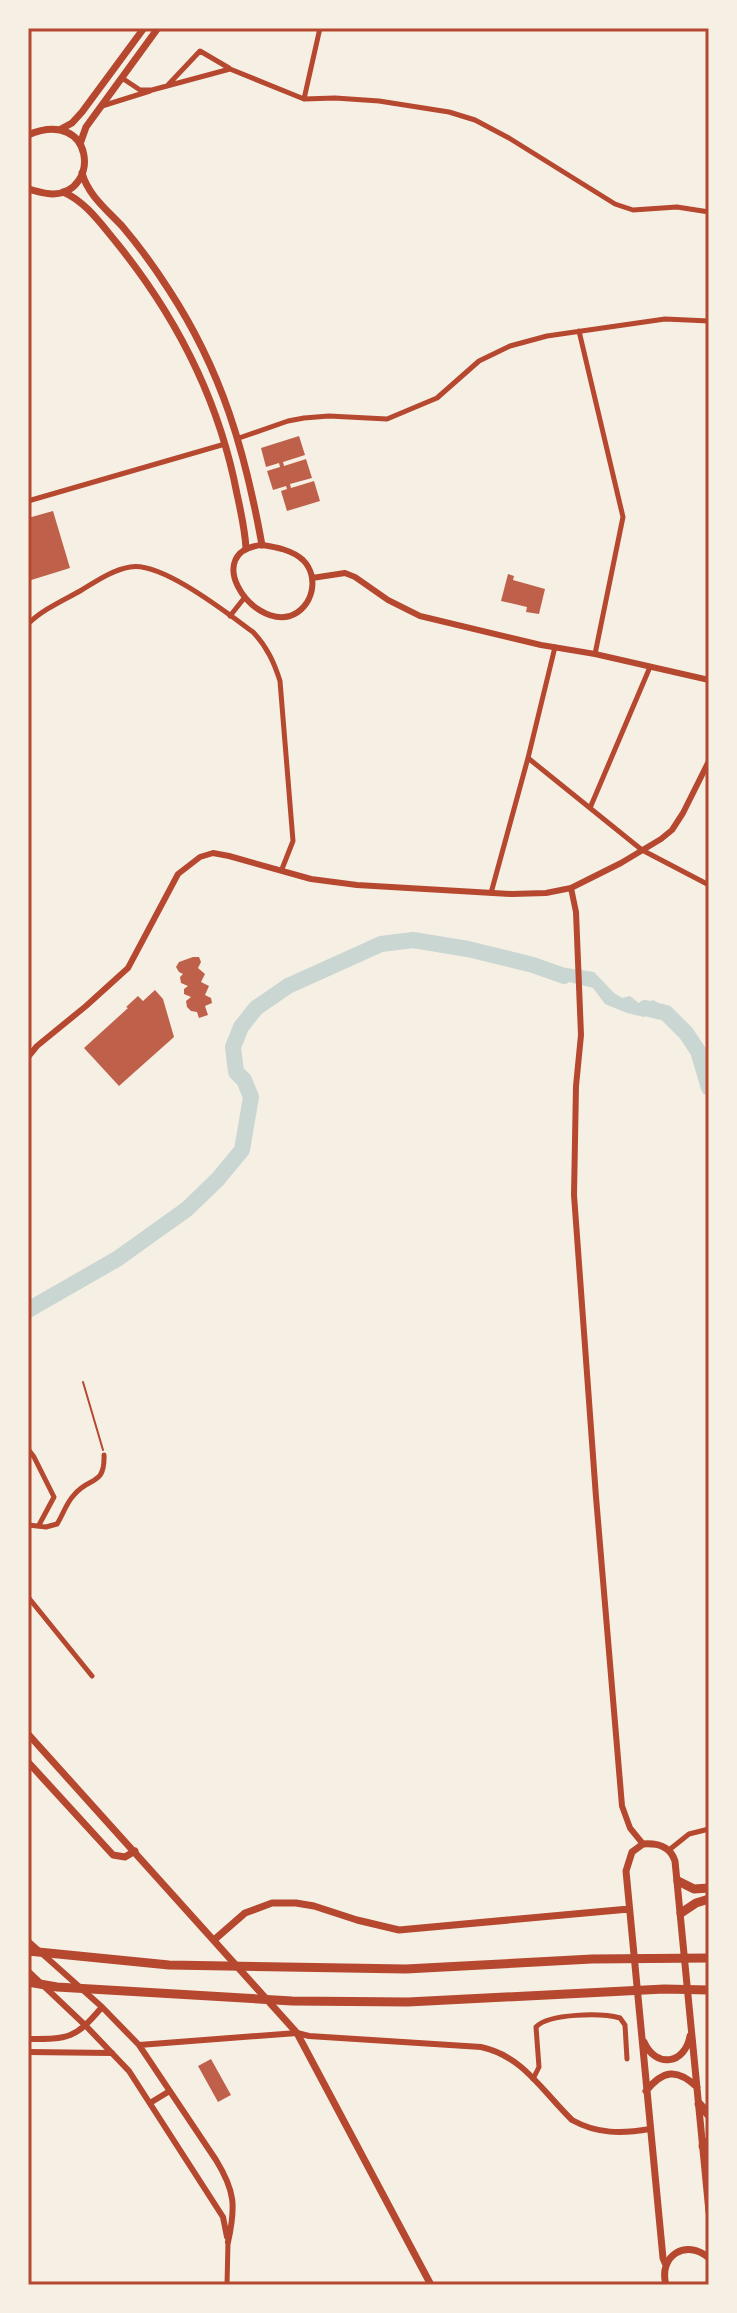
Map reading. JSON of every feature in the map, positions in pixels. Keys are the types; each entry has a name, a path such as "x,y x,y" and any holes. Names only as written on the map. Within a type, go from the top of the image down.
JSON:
{"highway":[{"path":"678,1881 694,1889 709,1888"},
{"path":"681,1917 696,1903 709,1899"},
{"path":"28,1951 169,1965 375,1969 592,1959 709,1958"},
{"path":"28,1982 57,1987 307,2001 408,2002 664,1989 709,1990"},
{"path":"699,2104 709,2115"}],"main road":[{"path":"61,129 76,119 144,28"},
{"path":"80,144 86,127 158,28"},
{"path":"113,71 122,78"},
{"path":"28,135 46,129 61,129 80,144 85,158 82,173 73,186 63,192 52,194 28,189"},
{"path":"82,173 89,190 141,251 180,307 215,376 239,438 262,545"},
{"path":"63,192 88,210 131,262 158,300 194,364 226,444 246,548"},
{"path":"28,1734 297,2033 431,2285"},
{"path":"28,1762 113,1855 125,1857 135,1851"},
{"path":"666,2265 626,1871 632,1852 643,1844 654,1844 669,1850 675,1861 697,2087 706,2144 709,2212"},
{"path":"214,1940 245,1913 272,1903 314,1906 399,1930 629,1909"},
{"path":"641,2033 650,2053 666,2060 687,2049 692,2025"},
{"path":"646,2091 667,2074 680,2075 697,2087"},
{"path":"666,2285 666,2265 674,2254 682,2250 699,2251 709,2258"}],"street":[{"path":"304,99 320,28"},
{"path":"165,87 200,51 230,69 304,99 379,101 449,112 475,120 615,204 633,210 677,207 709,212"},
{"path":"102,106 230,69"},
{"path":"122,78 140,90 152,90"},
{"path":"239,438 304,418 387,419 437,398 479,361 510,346 547,336 665,319 709,321"},
{"path":"579,331 623,517 595,654"},
{"path":"28,501 226,444"},
{"path":"262,545 293,553 304,561 312,578 308,602 289,616 275,617 263,613 237,587 233,571 236,559 246,548 262,545"},
{"path":"28,624 104,577 132,566 153,568 171,577 253,632 273,661 280,681 293,841 282,869"},
{"path":"312,578 345,573 420,616 709,680"},
{"path":"230,616 245,597"},
{"path":"491,893 555,647"},
{"path":"590,808 650,667"},
{"path":"528,758 642,850 709,885"},
{"path":"29,1053 128,968 178,874 200,857 213,853 311,879 357,885 546,893 571,888 642,850 672,830 709,761"},
{"path":"571,888 577,928 581,1035 576,1086 574,1195 596,1497 622,1806 630,1828 643,1844"},
{"path":"28,1449 54,1497 39,1526"},
{"path":"28,1525 57,1524 77,1490 101,1475 105,1468 104,1455"},
{"path":"28,1597 92,1676"},
{"path":"669,1850 689,1834 709,1829"},
{"path":"28,1941 102,2007 139,2045 228,2179 234,2216 228,2242 227,2285"},
{"path":"28,1971 76,2017 89,2022 129,2071 223,2217 228,2242"},
{"path":"28,2039 70,2037 102,2007"},
{"path":"533,2079 539,2067 536,2027 541,2021 551,2018 607,2014 620,2018 625,2025 627,2059"},
{"path":"139,2045 297,2033 481,2047 497,2050 512,2059 572,2120 588,2128 619,2133 650,2129"},
{"path":"28,2052 112,2053"},
{"path":"150,2103 168,2092"}],"path":[{"path":"83,1382 104,1455"}],"shaded area":[{"path":"545,965 594,972 622,998 630,996 641,1005 653,1000 665,1007 663,1014 652,1012 644,1017 605,1004 593,988 545,976"}],"building":[{"path":"299,436 305,455 283,462 284,466 306,459 312,478 290,484 291,488 314,481 320,501 287,511 281,491 287,489 286,486 273,490 267,471 280,467 279,463 266,467 261,448"},
{"path":"53,511 70,568 28,581 28,518"},
{"path":"508,574 514,576 513,580 545,589 539,614 526,612 527,607 501,601"},
{"path":"199,957 201,962 198,968 205,974 201,982 209,986 205,995 211,998 212,1003 205,1006 208,1015 199,1018 197,1012 187,1007 186,1001 191,997 184,994 184,989 188,986 181,983 183,974 176,967 179,962"},
{"path":"155,990 163,999 174,1037 119,1086 84,1048 138,996 143,1001"},
{"path":"211,2059 231,2095 218,2102 198,2066"}],"waterway":[{"path":"28,1310 117,1259 187,1209 242,1150 251,1097 244,1080 236,1072 233,1047 241,1027 256,1008 288,986 381,944 413,940 468,949 564,976"},
{"path":"645,1008 666,1013 686,1033 698,1051 709,1088"}]}
